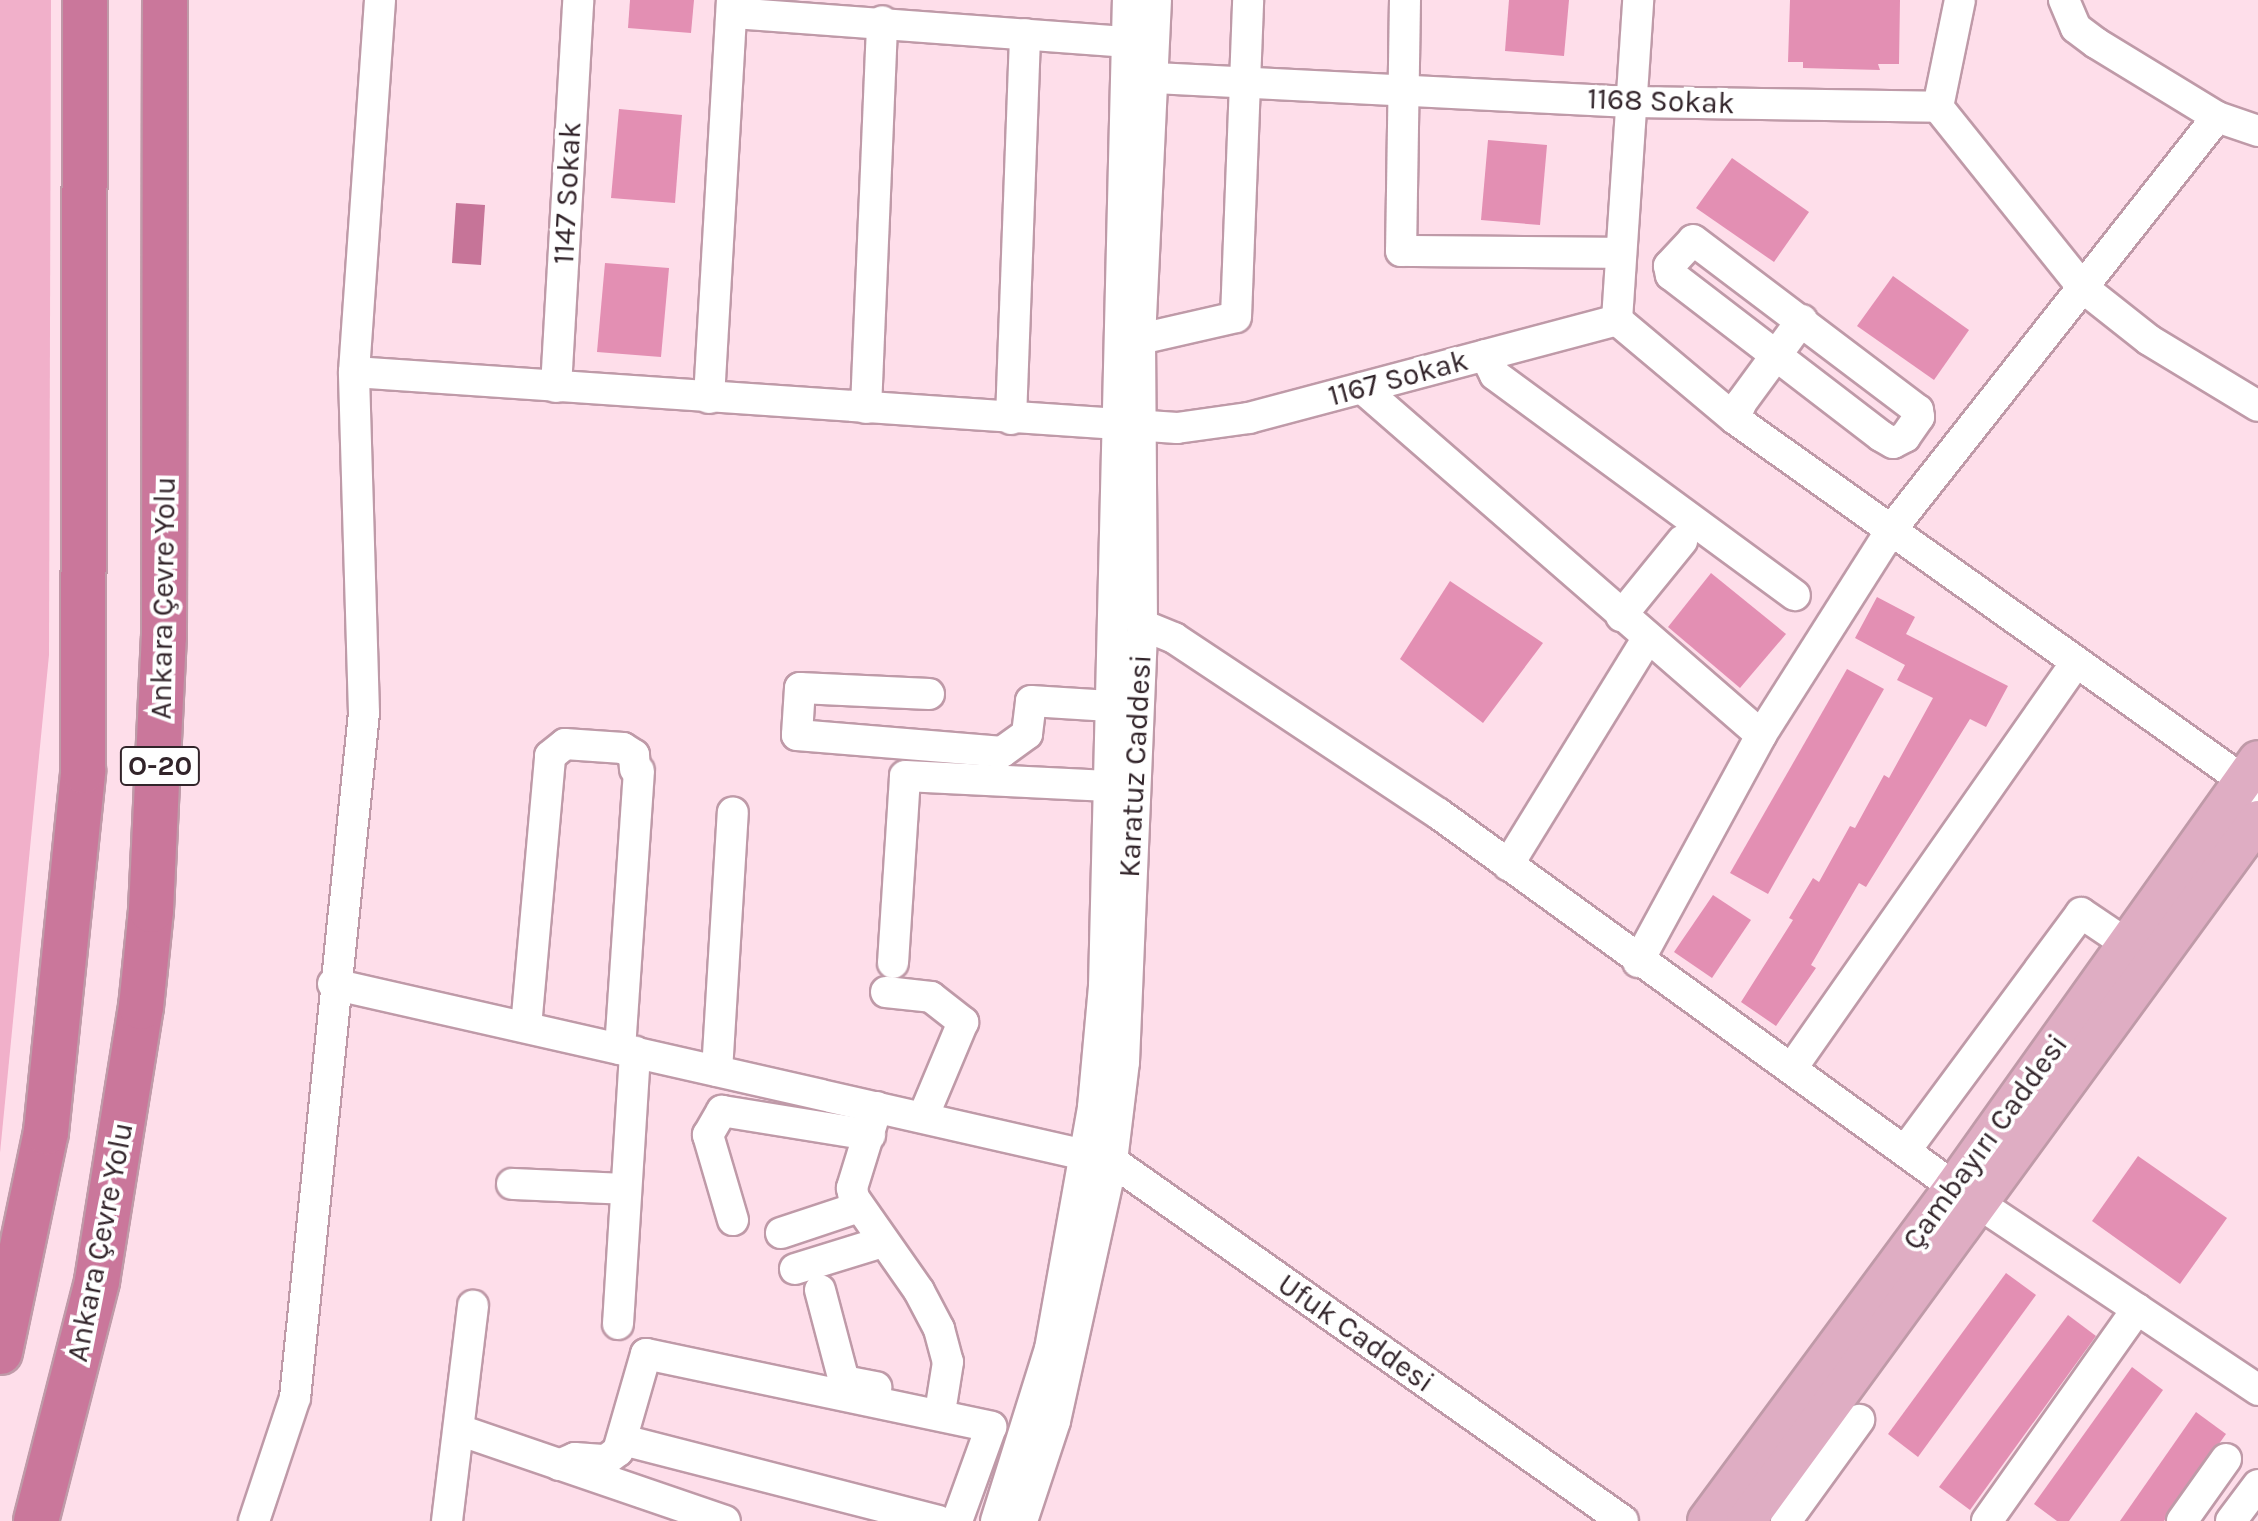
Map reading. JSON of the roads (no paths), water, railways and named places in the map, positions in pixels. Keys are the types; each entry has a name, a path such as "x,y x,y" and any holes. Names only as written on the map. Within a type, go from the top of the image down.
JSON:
{"highway":[{"name":"O-20","path":"0,1352 46,1132 83,771 85,0"},
{"name":"Ankara Çevre Yolu","path":"36,1521 97,1281 141,1007 151,910 164,637 165,0"}],"main road":[{"name":"Çambayırı Caddesi","path":"1746,1521 1968,1196 2127,944 2253,777"},
{"name":"Çambayırı Caddesi","path":"1707,1521 1968,1196 2258,820"}],"street":[{"path":"254,1521 295,1398 333,984 364,713 354,372 380,0"},
{"name":"1147 Sokak","path":"556,387 578,0"},
{"name":"Karatuz Caddesi","path":"1128,0 1155,78 1140,339 1128,424"},
{"name":"Karatuz Caddesi","path":"1022,1521 1098,1157 1124,1062 1142,625 1128,424 1141,43 1156,0"},
{"path":"1140,339 1236,317 1248,0"},
{"path":"1405,0 1401,251 1618,253"},
{"path":"1638,0 1618,253 1617,320 1735,419 2076,663 2253,777"},
{"path":"1960,0 1938,107 2082,287 2149,340 2258,406"},
{"path":"2064,0 2076,28 2096,43 2217,117 2258,131"},
{"path":"709,398 732,6 1141,43"},
{"path":"866,408 882,21"},
{"path":"1011,419 1025,34"},
{"name":"1168 Sokak","path":"1155,78 1403,87 1630,102 1938,107"},
{"path":"1638,962 1761,735 1891,530 2217,117"},
{"path":"1701,241 1802,320 1918,410 1919,417 1905,437 1893,443 1881,436 1775,357 1671,275 1673,260 1686,245 1701,241"},
{"name":"1167 Sokak","path":"354,372 1177,428 1249,418 1617,320"},
{"path":"1735,419 1741,403 1802,320"},
{"path":"1485,355 1495,375 1795,595"},
{"path":"1362,388 1761,735"},
{"path":"733,1220 708,1135 722,1111 874,1121 923,1117 1098,1157 1110,706 1128,424"},
{"path":"1621,616 1682,541"},
{"path":"1142,625 1174,638 1508,865 1638,962 1792,1068 1968,1196 2258,1390"},
{"path":"1508,865 1647,639"},
{"path":"1792,1068 2076,663"},
{"path":"929,694 800,688 797,735 1002,752 1027,734 1031,701 1110,706"},
{"path":"526,1027 550,756 565,744 623,748 634,755 637,770 626,1189 618,1324"},
{"path":"923,1117 963,1022 931,997 890,978 905,776 1109,786"},
{"path":"717,1071 733,812"},
{"path":"1905,1151 2081,913 2127,944"},
{"path":"333,984 717,1071 874,1121"},
{"path":"874,1121 852,1188 859,1207 919,1291 943,1339 948,1371 942,1401"},
{"name":"Ufuk Caddesi","path":"1098,1157 1623,1521"},
{"path":"512,1184 626,1189"},
{"path":"781,1233 859,1207"},
{"path":"795,1269 883,1242"},
{"path":"820,1290 844,1381 1043,1417 996,1521"},
{"path":"447,1521 473,1306"},
{"path":"1987,1521 2137,1309"},
{"path":"559,1465 575,1458 606,1460 623,1440 646,1354 991,1427 957,1521"},
{"path":"1786,1521 1859,1420"},
{"path":"459,1430 725,1521"},
{"path":"623,1440 939,1521"},
{"path":"2182,1521 2226,1459"},
{"path":"2231,1521 2258,1485"}]}
